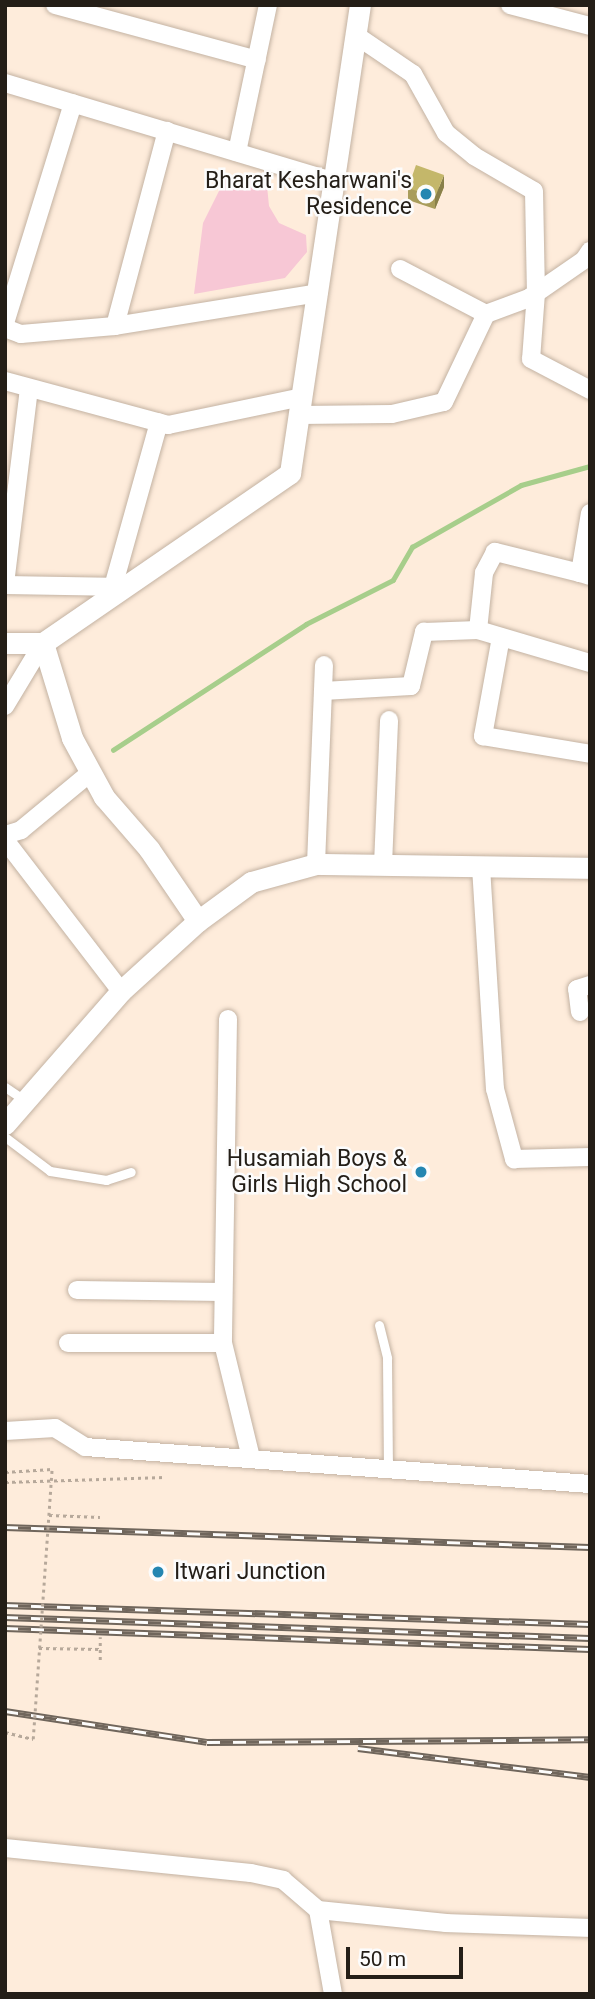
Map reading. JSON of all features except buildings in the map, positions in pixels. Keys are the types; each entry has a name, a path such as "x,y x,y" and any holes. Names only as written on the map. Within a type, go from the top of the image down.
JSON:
{"street":[{"path":"55,5 257,60"},
{"path":"237,152 268,5"},
{"path":"5,706 43,643 119,587 290,473 360,5"},
{"path":"510,5 542,9 590,26"},
{"path":"357,36 412,74 446,133 474,156 534,191 536,293 531,359 590,390"},
{"path":"5,83 335,182"},
{"path":"73,103 5,326 21,334 115,326 318,293"},
{"path":"115,326 167,131"},
{"path":"5,381 168,425 301,406 393,414 444,401 486,314 536,293 584,260 590,251"},
{"path":"400,269 486,314"},
{"path":"29,388 5,584 119,587"},
{"path":"119,587 159,422"},
{"path":"478,630 485,573 495,552 585,575 590,513"},
{"path":"323,691 411,686 424,632 478,630 590,663"},
{"path":"501,637 482,736 590,754"},
{"path":"5,643 43,643"},
{"path":"43,643 72,738 104,797 149,849 198,921"},
{"path":"316,864 324,665"},
{"path":"383,866 389,720"},
{"path":"5,835 21,830 91,772"},
{"path":"5,840 121,991"},
{"path":"5,1124 121,991 198,921 251,882 316,864 590,868"},
{"path":"481,867 495,1089 514,1159 590,1157"},
{"path":"580,1012 577,989 590,985"},
{"path":"229,1019 223,1343 251,1458"},
{"path":"77,1290 222,1292"},
{"path":"68,1343 223,1343"},
{"path":"5,1431 55,1428 85,1447 590,1484"},
{"path":"5,1848 251,1872 283,1880 318,1910 446,1923 590,1928"},
{"path":"318,1910 333,1994"}],"lane":[{"path":"5,1087 25,1101"},
{"path":"5,1137 50,1171 106,1180 131,1172"},
{"path":"379,1325 387,1358 388,1471"}],"path":[{"path":"5,1472 52,1469 33,1739 5,1732"},
{"path":"5,1482 165,1477"},
{"path":"48,1515 100,1517"},
{"path":"100,1637 100,1660"},
{"path":"39,1648 100,1649"}],"shaded area":[{"path":"227,175 258,179 267,186 269,206 279,223 306,235 307,252 285,278 194,294 203,223"}],"waterway":[{"path":"113,750 306,624 393,580 412,547 521,485 590,466"}],"railway":[{"path":"5,1527 590,1547"},
{"path":"5,1605 590,1624"},
{"path":"5,1617 590,1638"},
{"path":"5,1628 590,1649"},
{"path":"5,1711 207,1742 590,1739"},
{"path":"358,1748 590,1777"}],"place":[{"name":"Bharat Kesharwani's Residence","path":"426,194"},
{"name":"Husamiah Boys & Girls High School","path":"421,1172"},
{"name":"Itwari Junction","path":"158,1572"}]}
